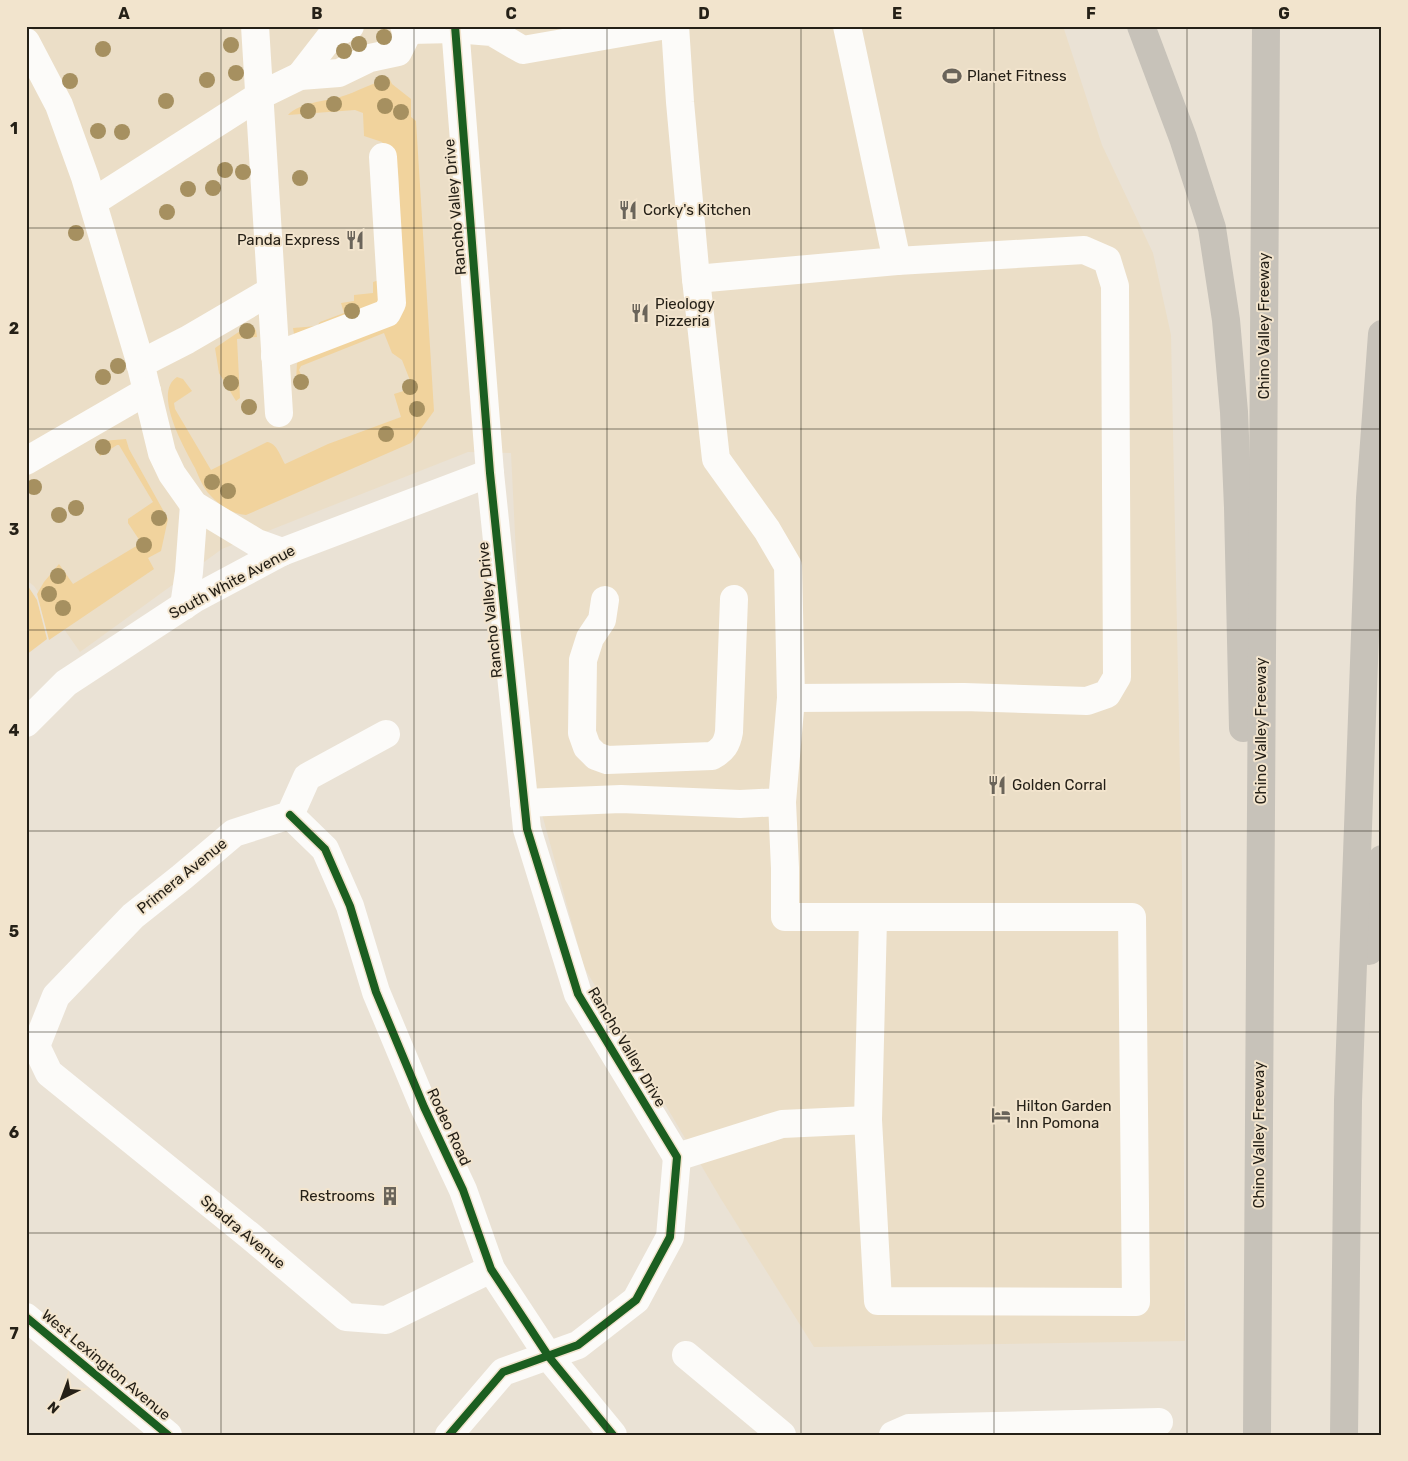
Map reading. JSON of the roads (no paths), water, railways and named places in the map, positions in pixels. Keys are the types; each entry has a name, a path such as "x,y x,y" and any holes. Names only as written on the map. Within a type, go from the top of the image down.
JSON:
{"highway":[{"path":"1141,26 1183,138 1212,228 1226,320 1234,412 1238,508 1258,1332"},
{"name":"Chino Valley Freeway","path":"1257,1435 1266,26"},
{"path":"1344,1435 1348,1101 1370,498 1382,334"},
{"path":"1348,1101 1382,859"}],"street":[{"path":"255,26 279,413"},
{"path":"300,76 331,36 350,26"},
{"path":"93,202 259,96 300,76 339,73 370,58 398,52 407,28 495,29 523,50 661,26"},
{"path":"675,26 696,279 716,459 767,530 788,566 791,698 782,802 785,917 1132,917 1136,1302 878,1301 868,1120 873,918"},
{"path":"847,26 897,261"},
{"name":"Rancho Valley Drive","path":"455,28 490,473 528,829 578,994 677,1157"},
{"path":"26,42 59,105 93,202 140,364 162,453 172,474 194,505 256,543 282,552"},
{"path":"275,356 386,313 390,309 392,303 383,157"},
{"path":"696,279 897,261 1084,250 1107,260 1115,286 1117,677 1107,694 1087,702 964,697 791,698"},
{"path":"140,364 187,340 272,291"},
{"path":"26,461 147,391"},
{"name":"South White Avenue","path":"26,723 66,683 184,606 282,552 490,473"},
{"path":"184,606 189,572 194,505"},
{"path":"605,600 602,620 590,638 583,660 582,733 587,747 596,756 607,760 712,756 719,752 727,743 734,599"},
{"path":"290,815 307,777 386,734"},
{"path":"524,803 621,800 740,804 782,802"},
{"name":"Primera Avenue","path":"31,1047 56,996 134,916 234,833 290,815"},
{"name":"Rodeo Road","path":"290,815 325,849 350,906 376,992 424,1106 463,1190 492,1269 549,1357 613,1435"},
{"name":"Spadra Avenue","path":"31,1047 49,1073 248,1235 346,1318 386,1320 492,1269"},
{"path":"449,1435 503,1372 578,1345 636,1300 670,1237 677,1157 782,1124 868,1120"},
{"name":"West Lexington Avenue","path":"26,1317 168,1435"},
{"path":"686,1355 782,1435"},
{"path":"892,1435 909,1428 981,1431 1159,1422"}],"place":[{"name":"Planet Fitness","path":"952,76"},
{"name":"Corky's Kitchen","path":"628,210"},
{"name":"Panda Express","path":"355,240"},
{"name":"Pieology Pizzeria","path":"640,313"},
{"name":"Golden Corral","path":"997,785"},
{"name":"Hilton Garden Inn Pomona","path":"1001,1115"},
{"name":"Restrooms","path":"390,1196"}]}
